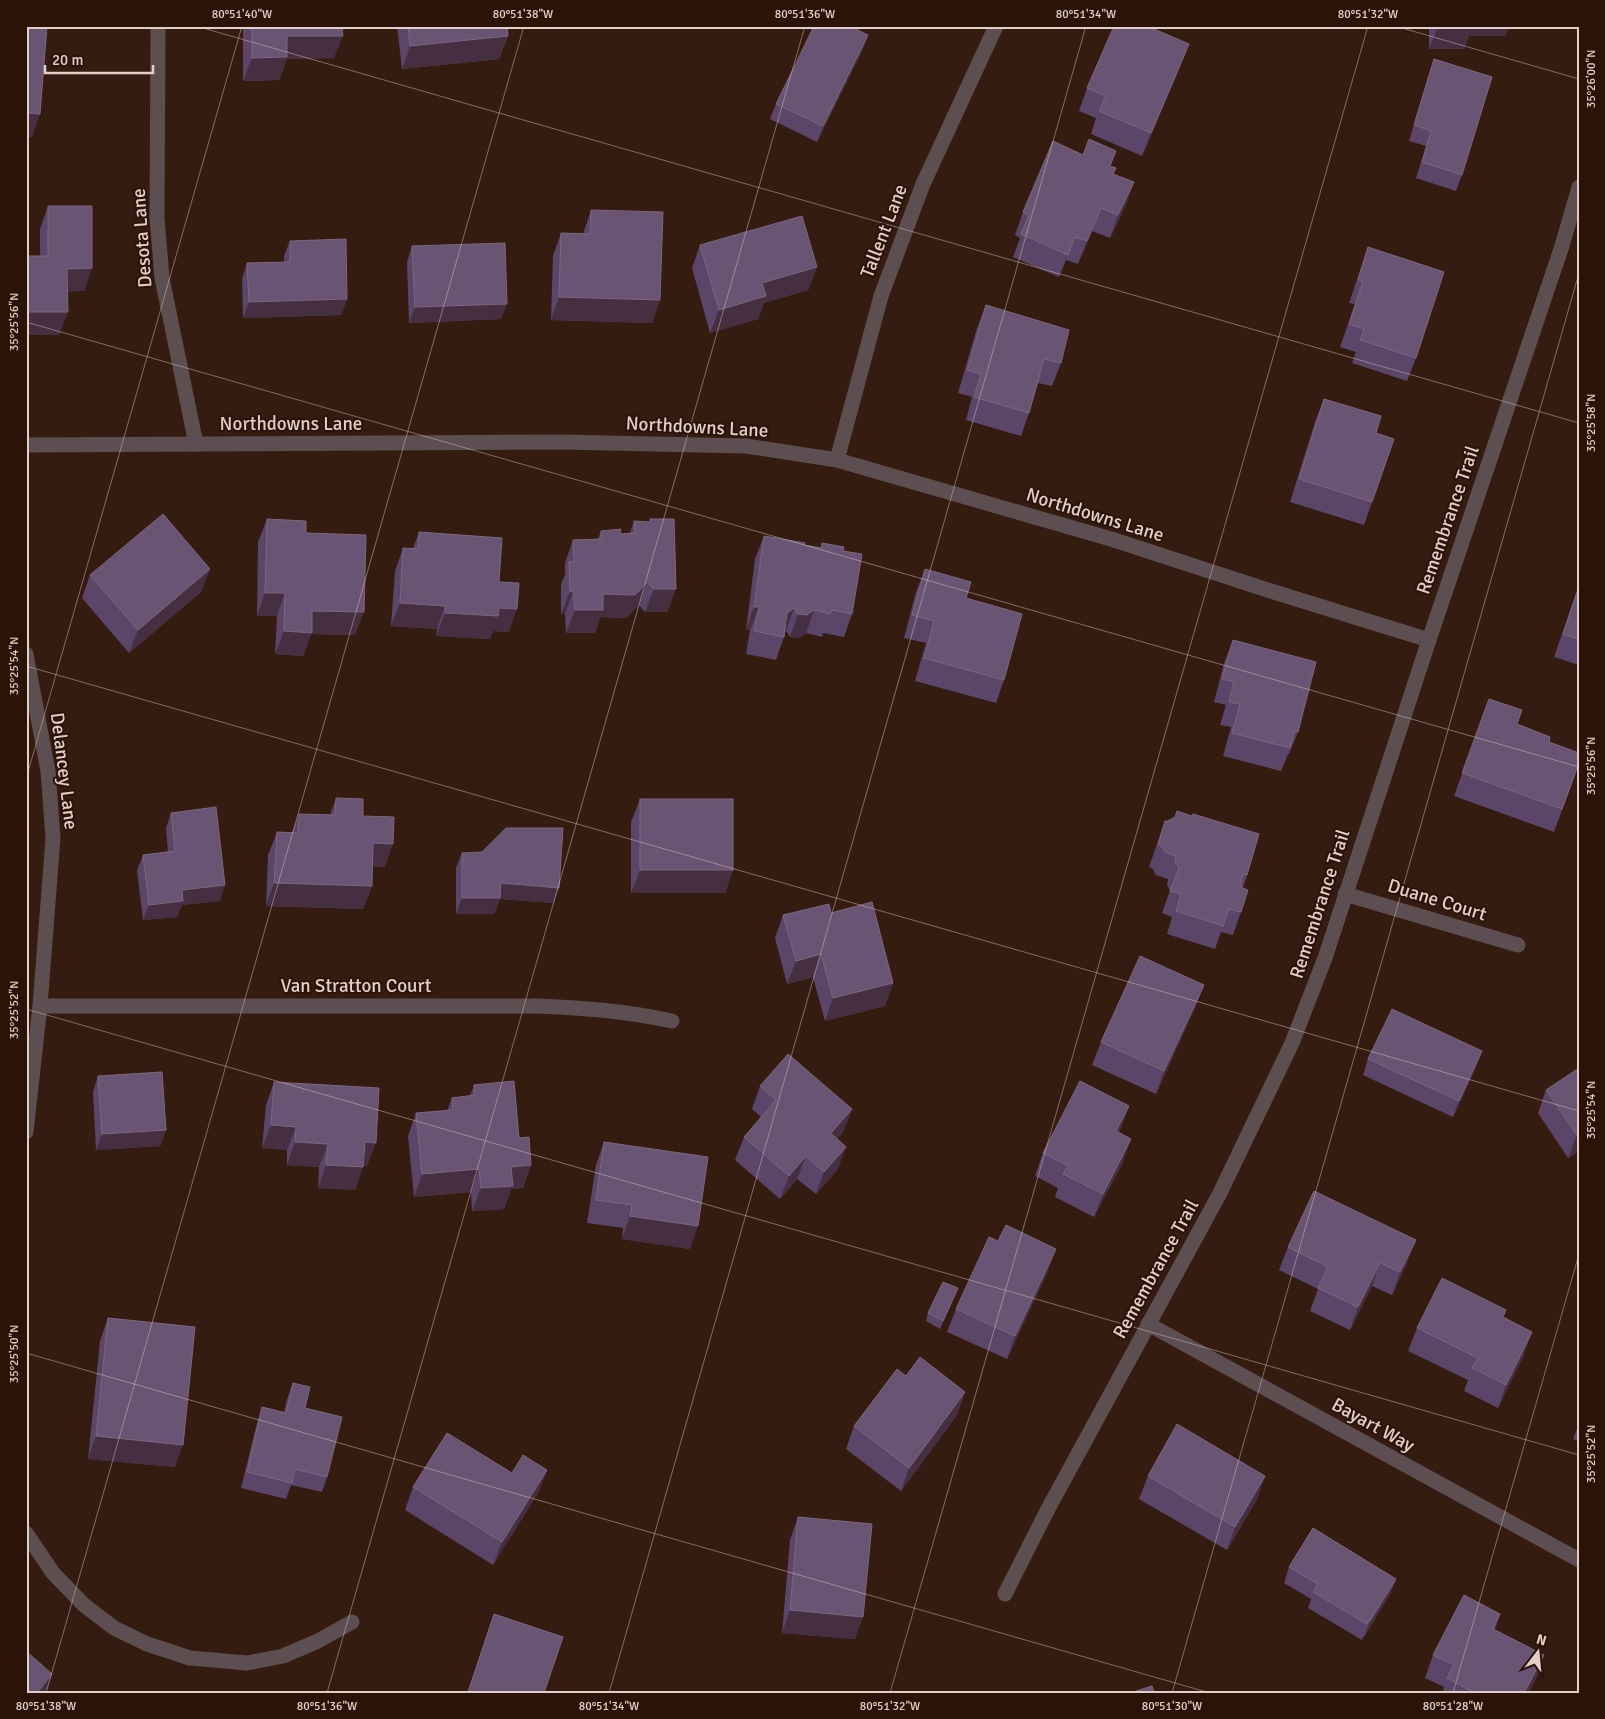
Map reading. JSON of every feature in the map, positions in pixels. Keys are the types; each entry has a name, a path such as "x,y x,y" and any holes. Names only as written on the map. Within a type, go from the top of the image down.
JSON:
{"street":[{"name":"Desota Lane","path":"158,26 157,218 162,278 196,444"},
{"name":"Tallent Lane","path":"837,460 881,296 923,184 996,26"},
{"name":"Remembrance Trail","path":"1005,1594 1048,1509 1220,1193 1292,1043 1325,958 1429,640 1562,246 1579,187"},
{"name":"Northdowns Lane","path":"26,445 561,442 746,446 837,460 1112,539 1429,640"},
{"name":"Delancey Lane","path":"26,654 48,771 53,838 40,1006 26,1132"},
{"name":"Duane Court","path":"1345,894 1518,945"},
{"name":"Van Stratton Court","path":"40,1006 538,1006 635,1013 672,1021"},
{"name":"Bayart Way","path":"1148,1324 1579,1560"},
{"path":"26,1533 53,1573 84,1605 106,1622 114,1628 147,1644 190,1658 247,1663 283,1656 318,1641 352,1622"}],"building":[{"path":"26,26 47,26 40,114 26,113"},
{"path":"252,26 342,26 343,36 287,36 287,57 252,58"},
{"path":"408,26 507,26 508,36 410,46"},
{"path":"814,26 849,26 868,35 823,126 776,104"},
{"path":"1114,26 1147,26 1189,44 1151,133 1099,111 1106,96 1087,88"},
{"path":"1434,59 1492,77 1462,175 1422,162 1431,131 1414,125"},
{"path":"1089,139 1116,151 1110,166 1116,168 1113,174 1134,182 1118,215 1101,208 1087,241 1075,237 1068,255 1021,234 1029,215 1023,212 1053,141 1083,155"},
{"path":"48,206 92,206 92,268 67,269 68,312 26,312 26,256 48,256"},
{"path":"591,210 663,212 660,300 559,297 561,233 590,234"},
{"path":"802,216 817,267 762,283 766,296 719,310 700,245"},
{"path":"346,239 347,299 249,302 247,263 290,262 290,241"},
{"path":"505,243 507,304 415,307 412,246"},
{"path":"1368,247 1444,272 1416,358 1360,340 1364,329 1349,324 1363,281 1358,280"},
{"path":"986,305 1069,330 1061,363 1044,359 1029,413 974,397 981,374 967,370"},
{"path":"1324,399 1381,416 1376,433 1394,439 1372,502 1299,479"},
{"path":"163,514 210,569 138,630 90,575"},
{"path":"267,519 306,521 306,533 366,535 364,612 312,611 312,633 284,631 285,593 265,593"},
{"path":"650,519 674,519 676,589 654,589 647,582 635,595 603,594 603,610 575,610 573,591 570,592 569,562 574,562 573,540 601,539 601,531 621,529 620,534 635,533 634,521 650,522"},
{"path":"419,532 502,538 499,582 519,583 517,609 499,608 498,616 445,613 445,606 400,603 403,548 418,549"},
{"path":"764,536 822,548 822,543 844,547 843,551 862,554 852,614 832,610 830,614 814,610 807,615 798,614 794,608 787,613 784,637 754,631 759,607 754,607"},
{"path":"925,569 971,582 966,598 1022,614 1004,680 924,658 934,621 912,615"},
{"path":"1579,586 1579,639 1563,634"},
{"path":"1233,640 1316,662 1298,732 1294,731 1290,748 1232,733 1240,704 1229,702 1234,682 1222,679"},
{"path":"1489,699 1522,710 1517,724 1550,737 1549,742 1579,753 1579,763 1562,809 1462,773"},
{"path":"336,798 363,799 363,816 394,817 393,844 373,843 372,886 274,883 277,832 298,833 299,814 335,815"},
{"path":"640,799 733,799 733,870 640,870"},
{"path":"216,807 225,885 182,890 183,901 149,905 143,855 175,851 171,813"},
{"path":"1177,811 1259,834 1247,875 1243,874 1240,887 1248,890 1241,912 1229,909 1223,926 1176,911 1181,894 1170,891 1179,868 1175,862 1176,856 1165,852 1161,845 1158,844 1165,821 1175,817"},
{"path":"506,828 563,828 559,888 501,883 500,898 462,898 462,853 482,852"},
{"path":"872,902 893,983 833,998 821,954 796,961 783,915 829,904 831,913"},
{"path":"1140,956 1204,985 1164,1071 1101,1042"},
{"path":"1392,1009 1482,1051 1459,1101 1368,1059"},
{"path":"788,1054 852,1109 831,1133 846,1147 824,1172 806,1156 789,1176 744,1137 776,1100 760,1086"},
{"path":"1579,1068 1579,1134 1577,1135 1546,1090"},
{"path":"162,1072 166,1130 102,1134 98,1076"},
{"path":"514,1081 519,1138 529,1137 531,1165 511,1167 513,1186 481,1188 479,1169 422,1174 416,1113 453,1110 452,1098 475,1095 474,1085"},
{"path":"1080,1081 1129,1106 1116,1131 1131,1139 1103,1194 1063,1174 1068,1166 1043,1153"},
{"path":"274,1082 379,1088 376,1143 365,1142 363,1167 326,1165 328,1144 295,1142 296,1127 271,1125"},
{"path":"604,1142 708,1157 698,1226 630,1216 632,1205 596,1200"},
{"path":"1314,1191 1416,1240 1400,1272 1380,1263 1358,1307 1318,1288 1328,1267 1288,1247"},
{"path":"1006,1225 1056,1249 1015,1336 956,1309 989,1237 998,1241"},
{"path":"1442,1278 1506,1310 1503,1317 1532,1332 1506,1385 1472,1368 1478,1358 1417,1328"},
{"path":"943,1282 958,1288 943,1321 928,1313"},
{"path":"108,1318 195,1327 183,1445 96,1436"},
{"path":"920,1357 965,1392 909,1468 854,1426 897,1369 906,1376"},
{"path":"293,1383 310,1387 305,1408 342,1417 327,1477 295,1469 292,1483 247,1472 262,1407 286,1413"},
{"path":"1177,1424 1265,1476 1235,1527 1148,1476"},
{"path":"447,1433 512,1473 523,1455 547,1470 502,1542 413,1487"},
{"path":"798,1517 872,1524 863,1617 790,1610"},
{"path":"1313,1528 1396,1579 1367,1624 1313,1592 1318,1584 1289,1567"},
{"path":"1464,1595 1500,1614 1493,1629 1544,1655 1524,1693 1475,1693 1447,1678 1454,1665 1433,1655"},
{"path":"494,1614 563,1637 544,1693 468,1693"},
{"path":"26,1651 52,1674 37,1693 26,1693"},
{"path":"1152,1686 1154,1693 1130,1693"}]}
